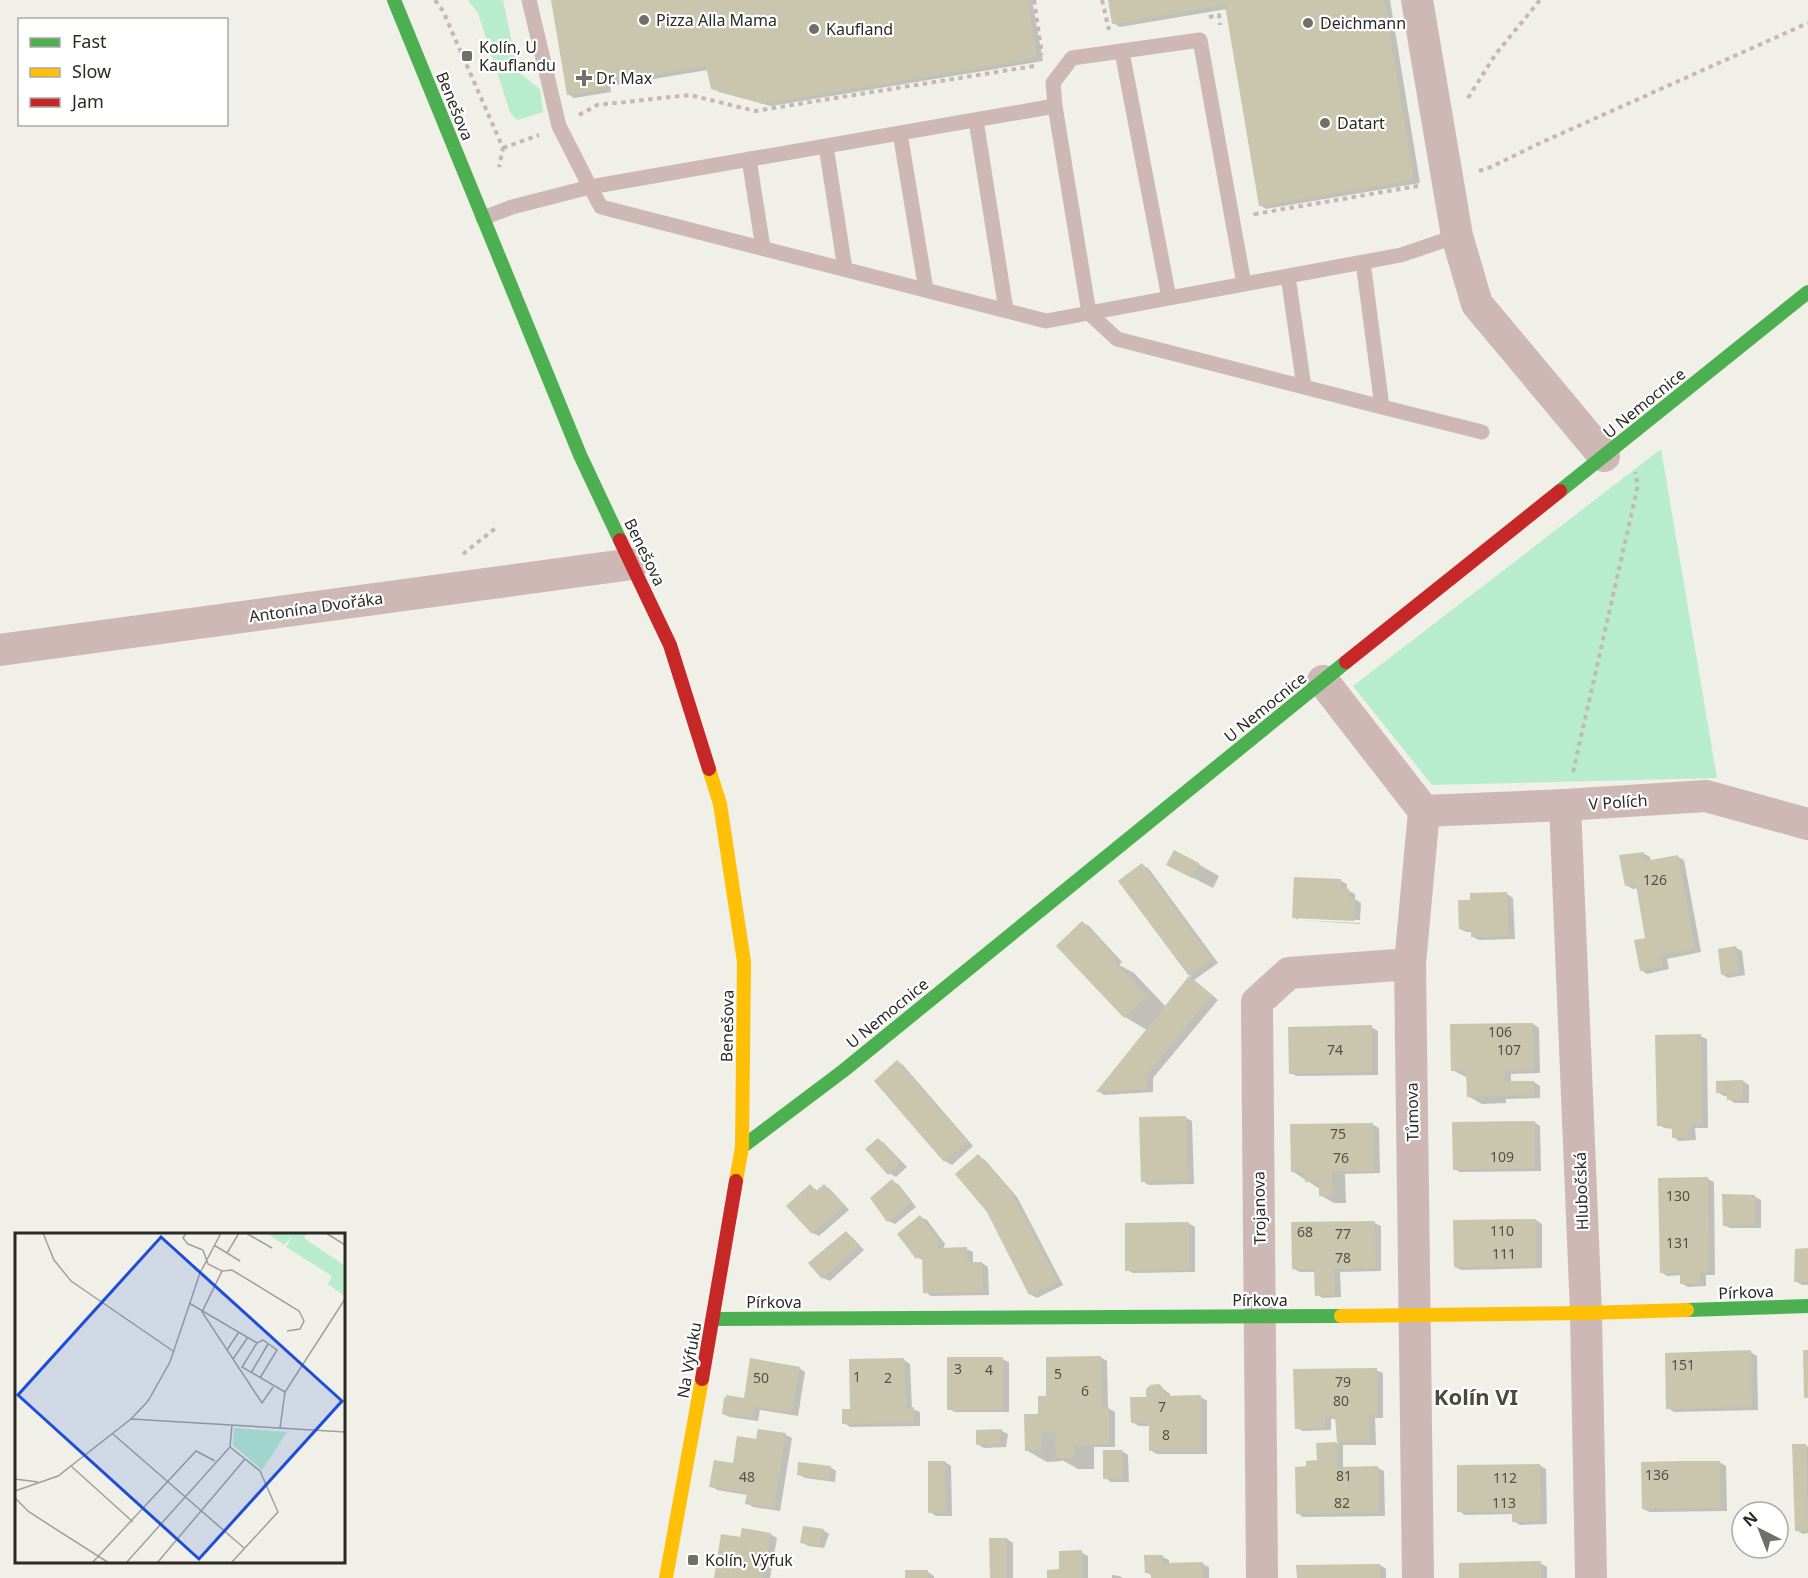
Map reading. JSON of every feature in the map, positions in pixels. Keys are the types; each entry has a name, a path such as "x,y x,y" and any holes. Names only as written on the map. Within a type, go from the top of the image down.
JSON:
{"street":[{"name":"Benešova","path":"394,0 580,455 670,645 720,804 744,962 742,1147"},
{"path":"1417,0 1456,236 1477,304 1615,447"},
{"name":"U Nemocnice","path":"742,1147 843,1071 1323,681 1808,292"},
{"name":"Antonína Dvořáka","path":"0,650 632,564"},
{"path":"1323,681 1424,811"},
{"name":"V Polích","path":"1424,811 1706,796 1808,825"},
{"name":"Hlubočská","path":"1565,805 1586,1314 1591,1578"},
{"name":"Tůmova","path":"1418,1578 1410,964 1424,811"},
{"name":"Trojanova","path":"1262,1578 1257,1002 1289,973 1410,964"},
{"name":"Na Výfuku","path":"666,1578 742,1147"},
{"name":"Pírkova","path":"713,1319 1586,1314 1808,1306"}],"lane":[{"path":"530,0 559,126 602,207 1046,321 1401,255 1456,236"},
{"path":"1244,284 1200,40 1072,58 1053,83 1055,106 1089,313 1117,339 1482,432"},
{"path":"1122,52 1169,298"},
{"path":"483,218 512,207 590,187 1055,106"},
{"path":"976,120 1006,310"},
{"path":"900,133 926,290"},
{"path":"826,146 845,269"},
{"path":"749,159 763,248"},
{"path":"1363,262 1382,407"},
{"path":"1288,276 1304,387"}],"path":[{"path":"435,0 443,11 503,148 497,174"},
{"path":"574,118 597,105 690,95 755,111 1034,66 1043,54 1034,0"},
{"path":"1102,0 1109,32"},
{"path":"1464,105 1495,55 1540,0"},
{"path":"1208,17 1218,15 1221,27"},
{"path":"1253,202 1255,214 1447,181 1491,167 1808,22"},
{"path":"503,148 542,134"},
{"path":"1565,805 1638,485 1615,447"}],"green space":[{"path":"468,0 503,0 518,72 540,89 543,112 517,120 510,112 478,13"},
{"path":"1661,449 1717,778 1432,785 1353,686"}],"building":[{"name":"Kaufland","path":"551,0 1027,0 1037,58 763,104 711,89 706,66 604,83 605,89 567,95"},
{"path":"1108,0 1384,0 1414,180 1259,206 1225,5 1112,24"},
{"path":"1174,850 1199,863 1192,878 1166,865"},
{"path":"1644,852 1645,861 1678,855 1695,949 1661,955 1663,966 1640,971 1634,940 1645,938 1636,885 1625,886 1619,855"},
{"path":"1142,863 1212,959 1189,976 1118,881"},
{"path":"1294,877 1341,879 1341,888 1349,889 1349,897 1355,898 1354,921 1292,918"},
{"path":"1507,892 1509,936 1471,937 1471,929 1459,929 1458,900 1470,900 1470,893"},
{"path":"1082,921 1117,958 1114,961 1147,996 1124,1018 1056,946"},
{"path":"1736,946 1739,972 1721,975 1718,949"},
{"path":"1189,976 1212,995 1147,1075 1147,1089 1096,1092"},
{"path":"1533,1023 1534,1070 1505,1071 1505,1081 1534,1081 1534,1095 1467,1097 1466,1071 1451,1071 1450,1024"},
{"path":"1372,1025 1372,1072 1289,1074 1288,1027"},
{"path":"1701,1034 1702,1125 1689,1125 1690,1138 1672,1138 1672,1126 1657,1126 1655,1035"},
{"path":"897,1060 968,1142 944,1162 874,1081"},
{"path":"1743,1080 1743,1100 1727,1100 1726,1093 1716,1093 1716,1081"},
{"path":"1186,1116 1188,1181 1141,1182 1139,1117"},
{"path":"1535,1121 1535,1168 1453,1170 1452,1122"},
{"path":"1373,1123 1374,1171 1332,1171 1333,1196 1319,1196 1319,1182 1305,1182 1305,1171 1291,1172 1290,1124"},
{"path":"878,1138 901,1163 888,1175 865,1149"},
{"path":"978,1154 1011,1192 1058,1282 1029,1295 987,1212 955,1174"},
{"path":"1708,1177 1709,1272 1700,1272 1700,1283 1680,1284 1680,1273 1660,1273 1658,1178"},
{"path":"892,1179 911,1203 887,1222 870,1198"},
{"path":"810,1184 816,1191 824,1184 844,1206 812,1234 786,1206"},
{"path":"1722,1194 1755,1195 1755,1225 1723,1226"},
{"path":"920,1215 939,1240 937,1248 967,1247 967,1262 982,1262 983,1292 923,1293 922,1253 916,1259 897,1234"},
{"path":"1536,1219 1536,1266 1454,1267 1453,1220"},
{"path":"1375,1221 1376,1268 1334,1269 1335,1295 1315,1296 1314,1269 1292,1269 1291,1222"},
{"path":"1189,1222 1189,1270 1125,1271 1125,1223"},
{"path":"846,1231 859,1246 822,1279 808,1263"},
{"path":"1808,1248 1808,1282 1794,1282 1795,1249"},
{"path":"1751,1350 1752,1407 1666,1409 1665,1353"},
{"path":"1803,1350 1808,1350 1808,1398 1804,1398"},
{"path":"1101,1356 1102,1407 1109,1407 1109,1444 1074,1445 1074,1458 1056,1458 1055,1432 1041,1432 1042,1450 1025,1451 1024,1414 1038,1414 1038,1396 1046,1396 1046,1357"},
{"path":"947,1357 1003,1357 1003,1410 947,1410"},
{"path":"750,1358 800,1367 792,1413 754,1407 752,1418 722,1414 726,1395 744,1398"},
{"path":"904,1358 906,1408 914,1407 914,1423 842,1424 842,1409 850,1409 849,1359"},
{"path":"1377,1368 1378,1415 1369,1415 1370,1442 1337,1442 1335,1416 1325,1416 1325,1427 1295,1429 1293,1369"},
{"path":"1159,1384 1164,1389 1164,1396 1201,1395 1201,1451 1149,1451 1149,1423 1131,1423 1130,1397 1146,1397 1146,1389 1150,1385"},
{"path":"758,1429 786,1433 774,1508 745,1504 747,1493 709,1487 714,1460 733,1463 737,1436 756,1439"},
{"path":"1002,1429 1000,1444 976,1445 976,1430"},
{"path":"1337,1442 1337,1467 1378,1466 1379,1513 1296,1514 1295,1467 1306,1466 1306,1461 1317,1460 1316,1443"},
{"path":"1792,1444 1806,1444 1808,1530 1795,1531"},
{"path":"1103,1450 1123,1450 1123,1479 1103,1479"},
{"path":"928,1461 945,1461 946,1513 928,1513"},
{"path":"1720,1461 1721,1508 1642,1509 1641,1462"},
{"path":"798,1462 831,1466 829,1479 797,1475"},
{"path":"1540,1464 1541,1521 1512,1522 1512,1512 1457,1512 1457,1465"},
{"path":"803,1526 824,1529 818,1546 800,1543"},
{"path":"742,1528 771,1533 763,1578 714,1578 721,1534 740,1537"},
{"path":"989,1538 1007,1538 1007,1578 990,1578"},
{"path":"1082,1550 1082,1578 1047,1578 1047,1570 1059,1569 1059,1551"},
{"path":"1144,1555 1163,1555 1163,1563 1203,1562 1203,1578 1151,1578 1151,1573 1145,1573"},
{"path":"1541,1561 1541,1578 1459,1578 1459,1563"},
{"path":"1380,1564 1380,1578 1297,1578 1296,1565"},
{"path":"905,1570 928,1570 928,1578 905,1578"}],"traffic: fast":[{"path":"394,0 580,455 620,540"},
{"path":"1560,491 1808,292"},
{"path":"742,1147 843,1071 1346,662"},
{"path":"1687,1310 1808,1306"},
{"path":"713,1319 1341,1316"}],"traffic: slow":[{"path":"709,769 720,804 744,962 742,1147 736,1181"},
{"path":"1341,1316 1687,1310"},
{"path":"666,1578 702,1379"}],"traffic: jam":[{"path":"1346,662 1560,491"},
{"path":"620,540 670,645 709,769"},
{"path":"702,1379 736,1181"}],"place":[{"name":"Pizza Alla Mama","path":"644,20"},
{"name":"Deichmann","path":"1308,23"},
{"name":"Kaufland","path":"814,29"},
{"name":"Kolín, U Kauflandu","path":"467,56"},
{"name":"Dr. Max","path":"584,78"},
{"name":"Datart","path":"1325,123"},
{"name":"Kolín, Výfuk","path":"693,1560"}],"district":[{"name":"Kolín VI","path":"1476,1397"}]}
